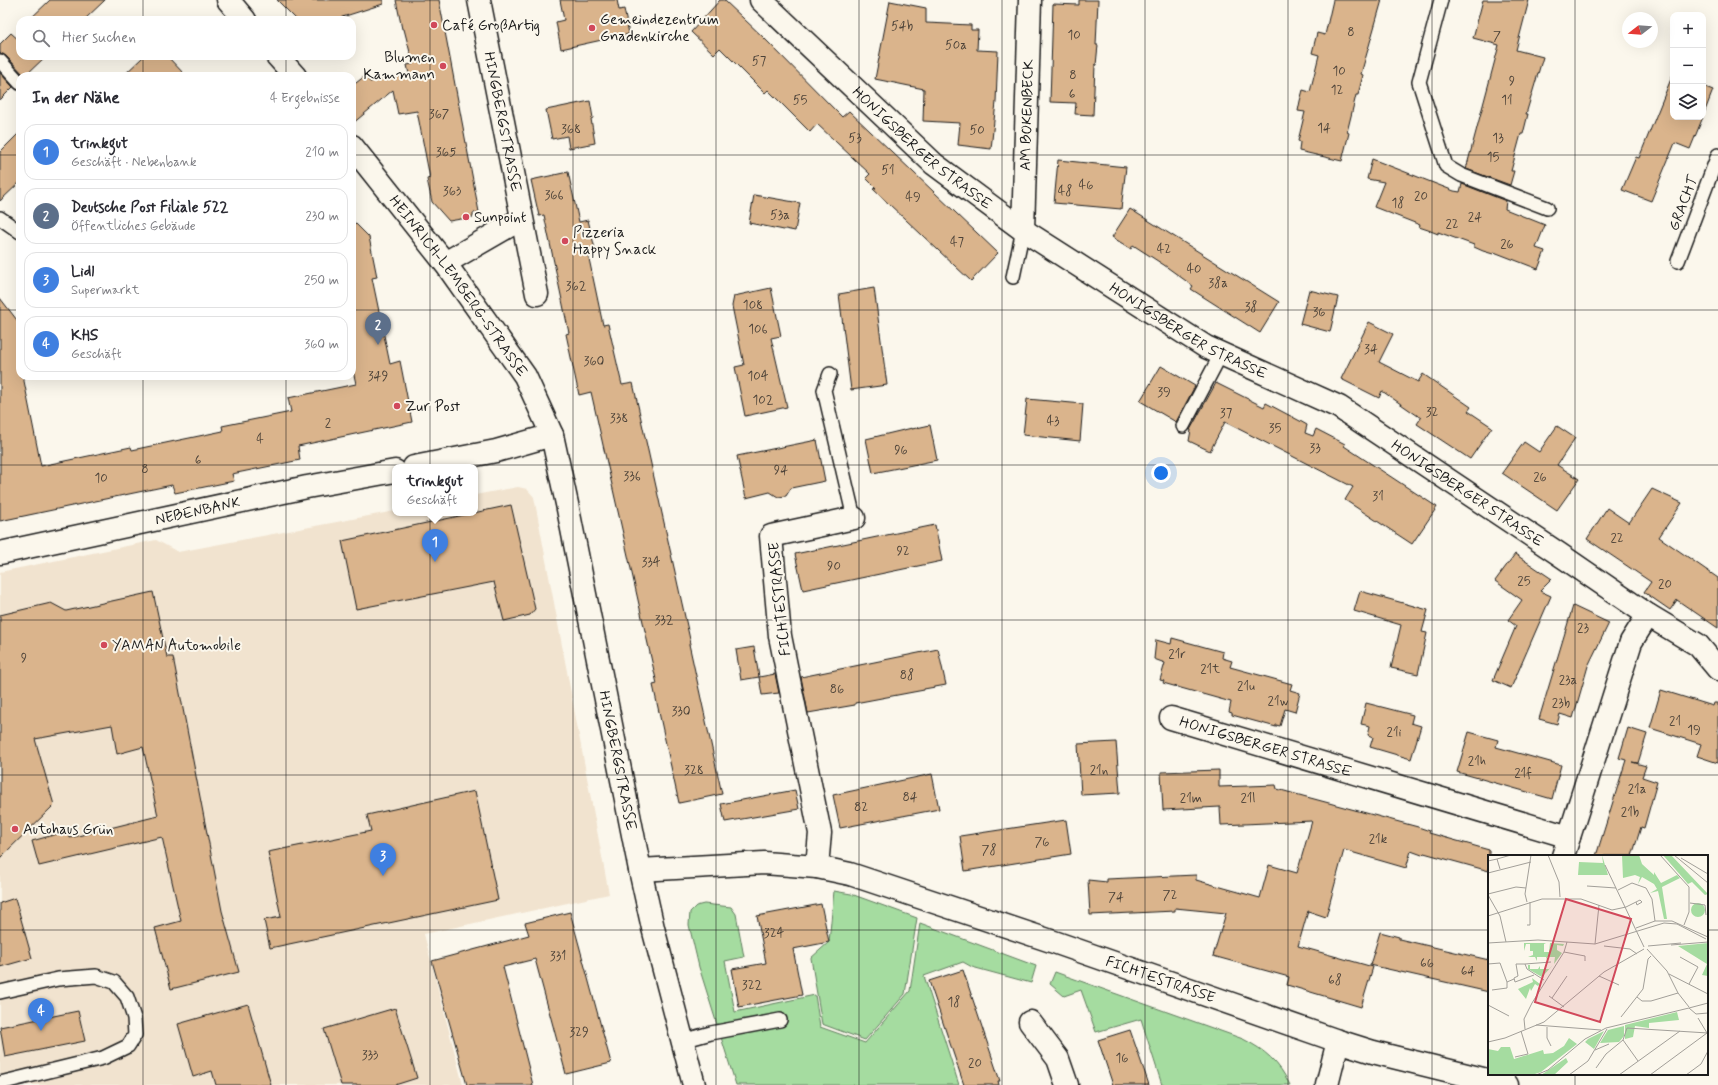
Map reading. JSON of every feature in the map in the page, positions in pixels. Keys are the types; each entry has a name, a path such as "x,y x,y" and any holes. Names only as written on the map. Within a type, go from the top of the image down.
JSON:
{"street":[{"path":"228,0 242,16"},
{"name":"HINGBERGSTRASSE","path":"479,0 537,294"},
{"name":"HONIGSBERGER STRASSE","path":"761,0 934,164 1023,230 1206,347 1339,407 1648,615 1698,645 1718,668"},
{"name":"AM BOKENBECK","path":"1023,230 1030,0"},
{"path":"281,60 291,72"},
{"name":"HEINRICH-LEMBERG-STRASSE","path":"356,151 445,263 525,376 552,435"},
{"path":"445,263 521,219"},
{"path":"429,464 496,451 552,435"},
{"name":"HINGBERGSTRASSE","path":"552,435 568,504 640,870 694,1085"},
{"name":"NEBENBANK","path":"0,553 307,487 392,472"},
{"name":"FICHTESTRASSE","path":"817,867 820,833 780,636 771,536 854,518"},
{"name":"HONIGSBERGER STRASSE","path":"1171,718 1566,847 1631,642 1648,615"},
{"name":"FICHTESTRASSE","path":"640,870 764,863 817,867 865,878 1338,1041 1373,1052 1507,1085"},
{"path":"1030,1022 1058,1059 1067,1085"},
{"path":"1327,1085 1338,1041"}],"lane":[{"path":"1441,0 1419,82 1446,166 1461,175 1547,208"},
{"path":"0,61 16,79"},
{"name":"GRACHT","path":"1678,261 1718,155"},
{"path":"0,218 16,229"},
{"path":"1013,277 1023,230"},
{"path":"1183,426 1221,354"},
{"name":"FICHTESTRASSE","path":"830,374 824,390 854,518"},
{"path":"0,992 58,979 96,976 114,982 126,997 134,1018 134,1035 128,1046 103,1058 0,1083"},
{"path":"682,1041 711,1033 780,1020"}],"shaded area":[{"path":"518,487 527,489 534,497 609,894 424,934 463,1085 0,1085 0,572 156,540 178,552 392,512 392,516 478,516 478,494"}],"green space":[{"path":"834,891 851,894 917,918 905,994 865,1040 822,1024 811,958 829,942"},
{"path":"704,904 731,907 736,914 744,957 725,961 735,1012 815,995 820,1027 865,1043 910,991 920,923 1036,966 1031,983 972,967 963,962 924,976 959,1085 736,1085 699,967 689,925 690,912 696,906"},
{"path":"1055,972 1243,1039 1265,1052 1276,1063 1290,1085 1162,1085 1141,1019 1096,1032 1081,990 1064,996 1050,984"}],"building":[{"path":"50,0 105,0 88,16 33,16"},
{"path":"277,0 383,0 383,4 346,16 293,16"},
{"path":"396,0 439,0 479,212 473,213 473,217 449,221 432,202 427,179 430,178 417,111 398,114 393,90 356,121 356,83 365,76 370,82 409,74 407,65 413,64 404,29 402,29"},
{"name":"Gemeindezentrum Gnadenkirche","path":"560,0 617,0 619,10 624,9 629,34 561,49 556,22 564,20"},
{"path":"720,0 724,0 763,37 842,117 849,111 998,253 971,281 873,189 876,188 866,178 870,174 817,124 810,132 768,90 765,93 720,48 714,54 691,32"},
{"path":"1079,0 1098,0 1096,45 1098,45 1095,65 1093,115 1075,114 1076,103 1050,102 1053,4 1079,5"},
{"path":"1333,0 1382,0 1361,74 1363,75 1358,95 1356,95 1342,161 1299,151 1300,142 1298,141 1305,112 1298,111 1300,101 1303,90 1310,92 1319,55 1312,53 1317,33 1325,35"},
{"path":"1483,0 1529,0 1516,50 1543,57 1526,114 1528,114 1523,134 1521,134 1511,171 1514,171 1510,185 1466,169 1499,45 1473,38"},
{"path":"890,1 926,8 926,23 971,25 971,30 978,30 977,50 998,51 996,102 991,149 958,145 960,123 923,121 924,89 875,79"},
{"path":"11,33 16,37 16,60 42,60 29,72 21,72 6,56 0,53 0,44"},
{"path":"140,60 171,60 182,72 127,72"},
{"path":"0,73 13,87 0,100"},
{"path":"1670,81 1670,120 1702,120 1690,149 1675,143 1651,201 1622,190 1636,157 1639,158"},
{"path":"1706,87 1713,90 1706,108"},
{"path":"590,101 595,143 569,148 567,136 552,139 546,110"},
{"path":"16,136 16,186 0,201 0,152"},
{"path":"1372,159 1454,191 1460,192 1462,184 1506,201 1505,209 1545,225 1536,248 1545,251 1538,269 1494,252 1493,254 1483,251 1474,247 1474,245 1438,232 1438,234 1419,227 1420,225 1374,207 1384,182 1367,179"},
{"path":"1058,160 1126,167 1121,209 1054,203"},
{"path":"568,172 579,222 588,220 596,253 588,254 603,325 608,324 622,385 633,383 691,644 689,644 722,794 679,803 653,685 657,684 591,392 579,395 566,334 569,333 544,215 539,216 531,180"},
{"path":"754,195 800,203 795,231 749,223"},
{"path":"1130,209 1279,302 1260,333 1191,289 1193,286 1164,265 1133,245 1131,249 1112,237"},
{"path":"356,224 369,237 377,277 372,278 390,364 400,361 412,422 298,446 300,460 232,474 234,481 175,493 172,485 0,521 0,298 16,319 16,380 24,380 41,466 131,447 132,450 223,431 222,426 291,412 288,398 356,384"},
{"path":"771,288 781,336 771,338 787,407 745,416 735,367 744,365 732,306 734,296"},
{"path":"874,288 887,385 851,390 839,294"},
{"path":"1309,290 1338,297 1330,332 1300,324"},
{"path":"1369,322 1393,334 1379,362 1418,382 1423,374 1471,407 1468,411 1492,427 1470,459 1417,424 1421,418 1382,391 1379,398 1341,379"},
{"path":"1161,366 1195,386 1176,422 1140,401"},
{"path":"1216,383 1264,407 1266,403 1300,421 1307,425 1305,433 1313,436 1316,429 1345,444 1344,446 1437,507 1412,544 1345,500 1353,487 1225,422 1210,451 1189,441 1190,430"},
{"path":"1027,399 1083,404 1080,441 1023,435"},
{"path":"930,425 937,460 873,473 866,439"},
{"path":"1557,426 1575,438 1557,465 1579,479 1557,510 1502,473 1524,442 1539,452"},
{"path":"817,440 825,481 791,488 786,496 778,497 770,492 746,498 737,456"},
{"path":"1652,489 1682,503 1659,537 1718,578 1718,628 1677,600 1670,610 1644,592 1651,582 1587,539 1607,508 1629,523"},
{"path":"511,505 535,609 530,615 504,621 494,582 356,609 342,541 459,516 478,516 478,512"},
{"path":"935,525 942,561 803,590 795,554"},
{"path":"1515,554 1552,579 1540,591 1551,596 1511,688 1493,680 1516,626 1508,620 1522,600 1495,581"},
{"path":"1360,591 1428,610 1422,632 1427,633 1418,674 1391,668 1401,625 1354,611"},
{"path":"153,592 167,657 173,657 222,911 239,972 171,989 155,928 181,921 162,837 39,866 32,841 68,831 70,838 158,816 143,747 117,754 112,725 35,739 54,805 0,858 0,615 51,603 66,611"},
{"path":"1573,606 1609,623 1588,666 1573,718 1560,714 1557,724 1539,719"},
{"path":"1172,638 1223,652 1222,658 1232,661 1230,667 1292,684 1290,690 1300,693 1295,712 1285,709 1280,726 1276,725 1276,727 1232,715 1232,713 1229,712 1231,702 1163,683 1164,681 1160,680 1165,663 1154,659 1156,640 1171,644"},
{"path":"754,647 759,677 741,680 736,650"},
{"path":"938,649 946,685 855,703 855,705 808,713 801,677"},
{"path":"775,674 779,693 762,695 759,677"},
{"path":"1661,690 1713,706 1714,703 1718,703 1718,763 1697,756 1701,744 1650,728"},
{"path":"1366,703 1413,715 1411,723 1421,726 1411,759 1370,747 1373,737 1368,735 1370,726 1361,724"},
{"path":"1628,728 1647,734 1638,763 1632,762 1646,766 1642,777 1657,782 1644,828 1641,827 1632,855 1596,855 1626,760 1619,758"},
{"path":"1469,732 1498,740 1496,747 1561,765 1552,799 1457,772"},
{"path":"1116,742 1120,793 1081,795 1078,744"},
{"path":"1219,770 1219,787 1276,785 1277,789 1418,827 1430,831 1429,833 1489,850 1488,871 1424,853 1422,855 1411,851 1406,868 1344,850 1326,917 1308,911 1298,946 1373,967 1361,1007 1287,985 1289,977 1213,956 1226,913 1175,908 1175,911 1090,915 1088,880 1107,882 1107,879 1196,875 1196,880 1260,898 1269,865 1297,873 1312,821 1221,825 1220,807 1163,810 1161,772"},
{"path":"932,774 939,809 840,828 833,795"},
{"path":"795,790 799,809 725,822 721,804"},
{"path":"475,791 498,900 270,948 264,920 281,917 268,852 371,831 367,815"},
{"path":"1066,820 1071,854 965,871 960,836"},
{"path":"15,898 32,958 0,967 0,903"},
{"path":"821,904 829,942 793,949 802,995 739,1007 732,969 766,963 757,916"},
{"path":"570,912 611,1063 566,1074 535,959 503,967 533,1085 467,1085 432,961 529,935 525,923"},
{"path":"1380,932 1399,937 1399,939 1488,960 1488,992 1370,965"},
{"path":"963,970 1000,1081 998,1081 999,1085 964,1085 929,981"},
{"path":"248,1004 271,1085 216,1085 212,1071 193,1077 178,1024"},
{"path":"395,1008 417,1078 395,1085 341,1085 324,1029"},
{"path":"78,1011 85,1041 5,1057 0,1027"},
{"path":"1130,1030 1149,1085 1113,1085 1098,1040"}],"place":[{"name":"Café GroßArtig","path":"434,25"},
{"name":"Gemeindezentrum Gnadenkirche","path":"592,28"},
{"name":"Blumen Kammann","path":"443,66"},
{"name":"Sunpoint","path":"466,217"},
{"name":"Pizzeria Happy Snack","path":"565,241"},
{"name":"Deutsche Post Filiale 522","path":"378,345"},
{"name":"Zur Post","path":"397,406"},
{"name":"trinkgut","path":"435,562"},
{"name":"YAMAN Automobile","path":"104,645"},
{"name":"Autohaus Grün","path":"15,829"},
{"name":"Lidl","path":"383,876"},
{"name":"KHS","path":"41,1031"}]}
